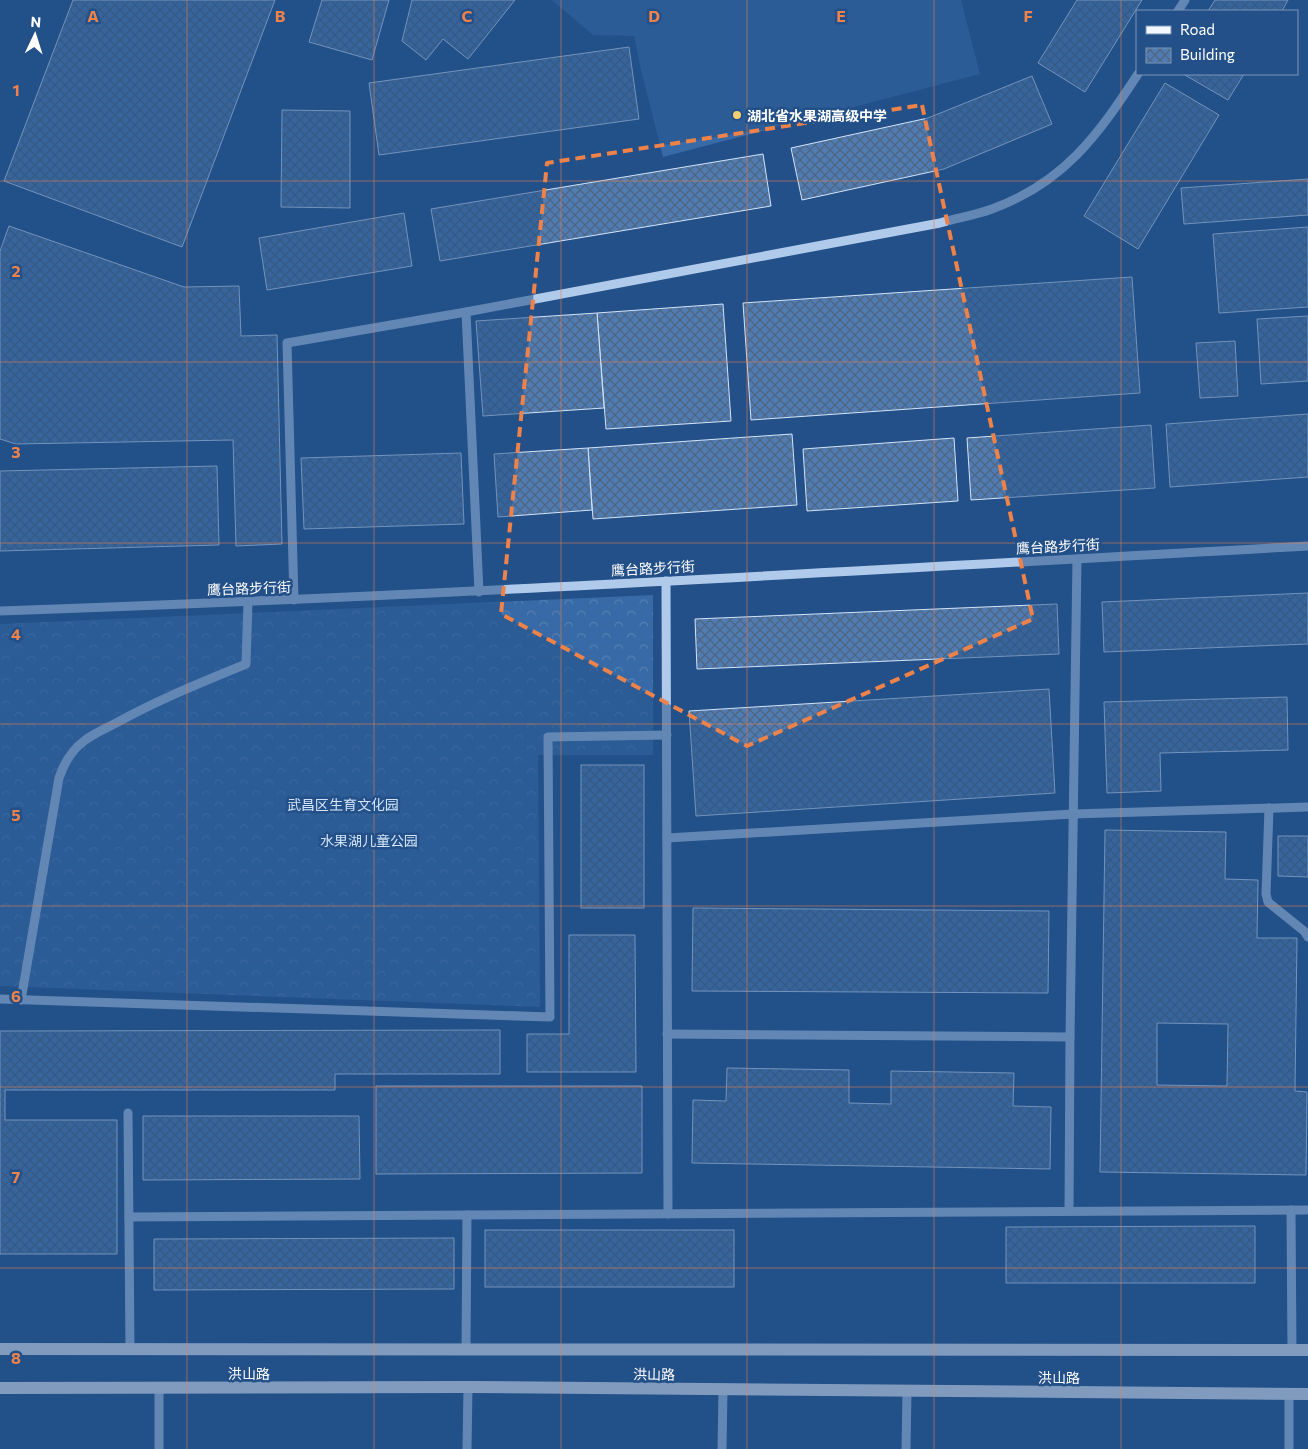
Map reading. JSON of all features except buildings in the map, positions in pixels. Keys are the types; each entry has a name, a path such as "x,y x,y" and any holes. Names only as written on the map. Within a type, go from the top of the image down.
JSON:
{"main road":[{"name":"洪山路","path":"0,1349 1308,1350"},
{"name":"洪山路","path":"0,1388 468,1387 1308,1394"}],"street":[{"path":"294,600 287,343 466,312 940,223 991,210 1026,194 1051,178 1073,159 1110,116 1137,75"},
{"path":"466,312 479,592"},
{"name":"鹰台路步行街","path":"0,611 479,592 1308,546"},
{"path":"1069,1211 1077,558"},
{"path":"666,581 668,1214"},
{"path":"22,1000 59,778 63,766 84,740 150,705 246,664 248,602"},
{"path":"0,999 550,1017 548,737 667,735"},
{"path":"667,838 1073,814 1308,807"},
{"path":"1269,808 1266,894 1268,902 1304,931 1308,938"},
{"path":"667,1034 1070,1037"},
{"path":"128,1114 130,1349"},
{"path":"1291,1210 1292,1350"},
{"path":"129,1217 1308,1210"},
{"path":"466,1349 467,1216"},
{"path":"468,1387 468,1449"},
{"path":"159,1388 159,1449"},
{"path":"722,1449 723,1390"},
{"path":"906,1449 907,1391"},
{"path":"1289,1394 1289,1449"}],"highlighted area":[{"path":"922,105 1033,619 747,746 501,614 547,163"}],"green space":[{"name":"湖北省水果湖高级中学","path":"552,0 961,0 980,74 663,157 634,36 593,35"},
{"name":"武昌区生育文化园","path":"653,595 653,755 538,755 540,1007 0,986 0,624"}],"place":[{"name":"湖北省水果湖高级中学","path":"737,115"}],"park label":[{"name":"水果湖儿童公园","path":"369,840"}]}
